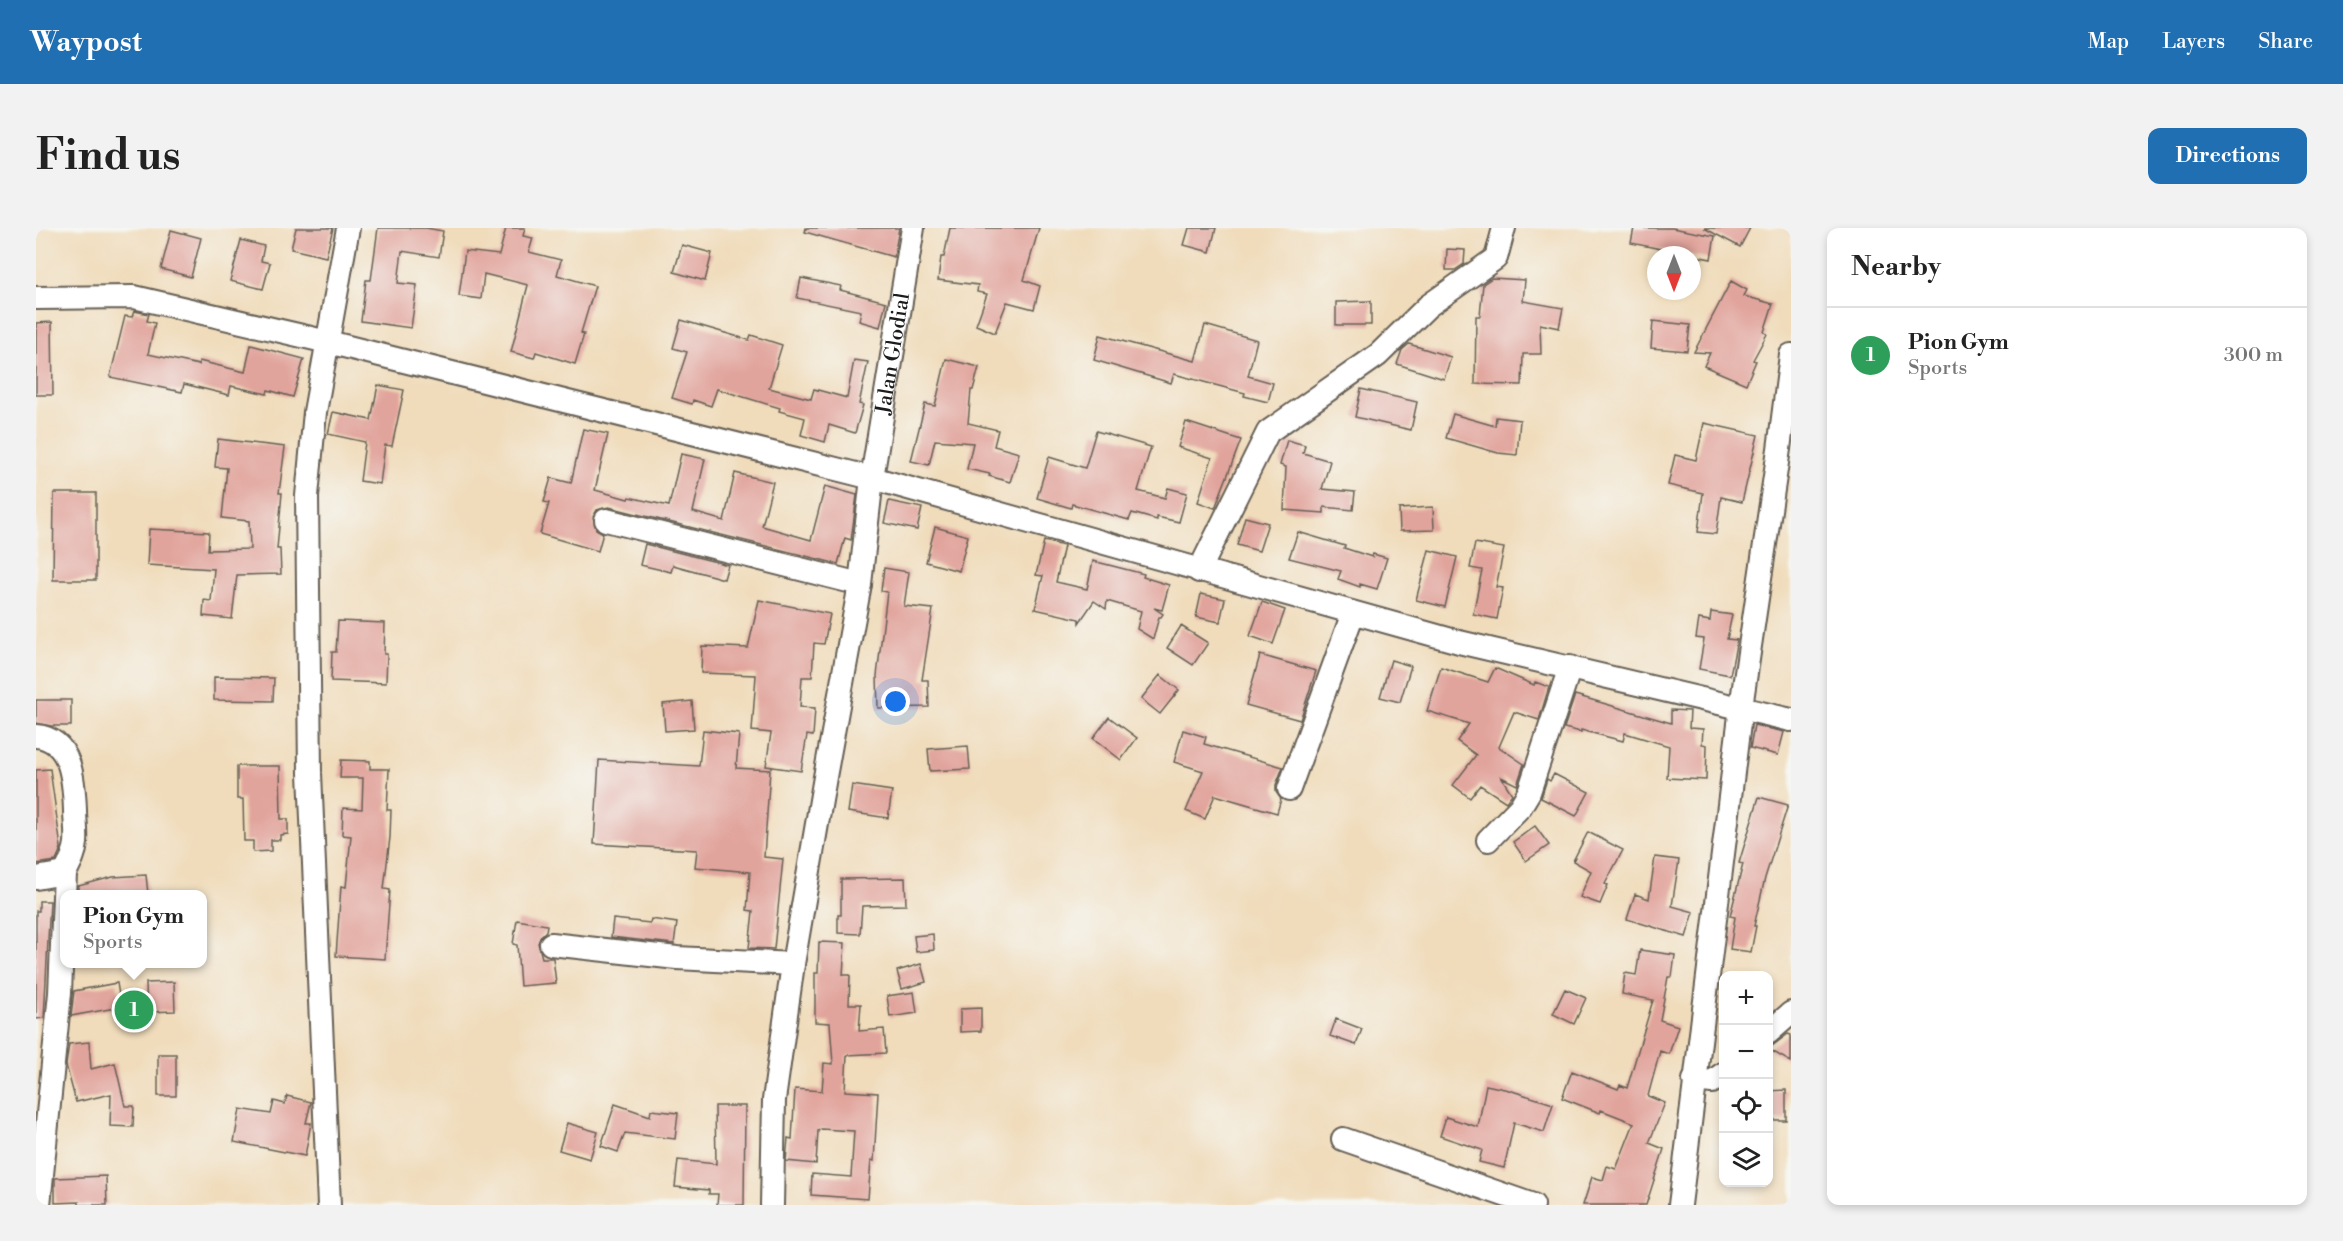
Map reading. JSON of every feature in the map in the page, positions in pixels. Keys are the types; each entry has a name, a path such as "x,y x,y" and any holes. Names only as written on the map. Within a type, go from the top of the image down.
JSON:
{"street":[{"path":"329,1205 310,773 307,496 315,412 348,228"},
{"name":"Jalan Glodial","path":"772,1205 774,1100 793,964 860,584 872,478 913,228"},
{"path":"1199,571 1268,432 1378,355 1428,306 1496,258 1504,228"},
{"path":"36,298 134,297 328,342 872,478 1460,642 1791,720"},
{"path":"1680,1205 1741,707 1778,461 1791,355"},
{"path":"606,520 860,584"},
{"path":"1290,789 1353,613"},
{"path":"1488,840 1520,807 1529,792 1570,668"},
{"path":"36,736 59,745 74,778 76,842 72,861 65,873 64,890"},
{"path":"36,878 65,873"},
{"path":"551,944 646,956 793,964"},
{"path":"39,1205 61,968"},
{"path":"1773,1029 1791,1013"},
{"path":"1694,1080 1712,1082 1719,1077"},
{"path":"1343,1139 1533,1205"}],"building":[{"path":"296,228 333,228 326,257 291,249"},
{"path":"378,228 426,228 443,231 439,257 402,251 398,283 417,285 411,328 361,321 366,280 371,280"},
{"path":"506,228 525,228 523,236 533,238 529,252 561,260 557,275 595,286 581,333 584,334 575,364 536,352 534,358 511,352 528,285 484,274 481,299 459,296 465,251 499,255"},
{"path":"806,228 899,228 894,257 805,232"},
{"path":"950,228 1039,228 1024,280 1040,286 1034,309 1007,302 995,333 976,325 987,294 977,292 978,285 938,280 941,257 944,257"},
{"path":"1189,228 1216,228 1210,252 1184,245"},
{"path":"1634,228 1672,228 1715,236 1711,259 1701,257 1701,246 1647,246 1631,243"},
{"path":"1704,228 1750,228 1740,247"},
{"path":"171,230 201,238 191,277 161,269"},
{"path":"241,240 264,246 261,261 270,263 263,289 230,281"},
{"path":"682,245 712,253 705,281 674,272"},
{"path":"1447,249 1465,250 1464,264 1455,270 1446,270"},
{"path":"801,278 841,286 840,290 886,302 880,327 859,321 861,311 797,298"},
{"path":"1492,278 1525,280 1523,301 1563,308 1559,328 1540,324 1541,354 1523,354 1522,385 1475,384 1476,316 1480,316 1483,284"},
{"path":"1731,281 1747,290 1744,296 1773,304 1764,332 1767,334 1753,360 1756,361 1746,384 1704,366 1710,353 1694,352"},
{"path":"1371,301 1371,325 1336,325 1336,302"},
{"path":"134,311 149,314 147,321 155,323 148,354 199,365 199,361 245,372 251,345 304,359 293,397 268,390 267,394 231,386 229,395 184,384 182,392 110,377 125,316 132,317"},
{"path":"681,320 749,340 751,335 782,345 769,388 811,399 814,389 847,398 854,360 868,362 859,404 863,405 855,433 829,425 825,442 801,435 805,418 717,389 711,406 693,400 692,404 672,398 687,352 673,348"},
{"path":"1653,321 1690,325 1687,351 1651,348"},
{"path":"52,322 53,395 36,395 36,323"},
{"path":"1205,325 1257,340 1248,376 1273,383 1268,402 1244,396 1245,393 1174,374 1171,383 1094,360 1100,335 1195,361"},
{"path":"1409,344 1451,357 1444,379 1397,364 1402,350"},
{"path":"946,359 979,367 973,390 971,390 968,423 998,430 994,446 1019,453 1010,482 989,476 990,474 967,469 973,443 935,440 929,465 911,461 925,404 935,406"},
{"path":"378,385 404,390 392,446 385,445 380,484 360,481 365,442 328,434 333,412 371,420"},
{"path":"1361,389 1417,402 1411,430 1355,417"},
{"path":"1453,414 1495,426 1496,417 1520,420 1517,455 1498,453 1446,438"},
{"path":"1186,422 1241,440 1215,508 1198,502 1212,458 1178,447"},
{"path":"1704,423 1758,435 1742,502 1721,497 1716,534 1698,532 1703,493 1668,485 1675,455 1696,460"},
{"path":"583,429 608,434 595,490 628,499 629,497 669,506 681,454 705,459 693,512 724,521 735,473 773,482 762,526 811,540 825,486 857,495 851,540 845,538 838,564 609,507 597,510 593,517 596,529 603,533 598,551 540,534 549,503 544,502 551,478 571,483"},
{"path":"1096,431 1151,447 1138,491 1165,498 1168,488 1187,493 1179,522 1157,517 1157,520 1132,513 1129,520 1072,504 1071,508 1037,498 1049,457 1085,468"},
{"path":"218,439 285,447 279,493 282,493 277,549 280,549 281,574 237,575 232,619 203,616 204,600 211,601 214,569 147,565 149,529 209,532 208,550 250,549 249,521 222,518 227,468 215,467"},
{"path":"1287,440 1305,445 1303,453 1330,461 1322,489 1355,492 1353,510 1324,507 1324,513 1284,510 1286,467 1280,465"},
{"path":"54,493 96,493 96,580 53,580"},
{"path":"889,501 922,508 917,530 884,523"},
{"path":"1433,507 1434,530 1400,531 1399,509"},
{"path":"1245,517 1268,523 1259,551 1237,545"},
{"path":"935,527 968,536 959,571 926,562"},
{"path":"1298,532 1372,557 1373,554 1387,558 1377,589 1360,584 1360,587 1338,579 1341,571 1289,558"},
{"path":"1044,541 1064,546 1056,582 1087,589 1093,561 1144,574 1143,577 1169,585 1162,610 1154,608 1163,614 1159,617 1153,639 1137,629 1141,611 1107,601 1106,609 1094,601 1079,623 1079,619 1035,609 1043,576 1036,575"},
{"path":"1475,543 1504,548 1496,587 1503,588 1497,619 1473,614 1482,570 1470,568"},
{"path":"645,544 728,565 724,579 673,565 671,572 640,565"},
{"path":"1429,550 1457,557 1445,607 1416,600"},
{"path":"884,568 909,572 904,606 933,609 922,680 928,680 929,707 878,708 877,676 887,592 881,591"},
{"path":"1201,594 1225,599 1220,622 1196,617"},
{"path":"759,600 830,614 824,644 814,643 812,677 802,677 800,707 815,708 813,736 807,735 801,771 766,766 771,733 752,731 756,675 701,673 702,646 748,648"},
{"path":"1262,602 1285,610 1273,644 1250,636"},
{"path":"1711,612 1732,615 1727,639 1737,640 1730,675 1699,669 1704,639 1696,638 1699,619 1710,621"},
{"path":"338,621 385,623 386,683 331,681 332,652 336,652"},
{"path":"1181,626 1208,643 1193,665 1167,648"},
{"path":"1260,655 1316,671 1300,720 1246,705"},
{"path":"1391,660 1411,666 1400,702 1380,697"},
{"path":"1441,667 1488,682 1495,668 1534,685 1535,682 1549,687 1539,720 1514,712 1499,747 1524,764 1517,785 1501,777 1512,794 1506,802 1480,785 1470,798 1453,785 1476,755 1457,741 1469,724 1427,711"},
{"path":"1160,675 1179,690 1160,714 1141,699"},
{"path":"214,677 274,678 273,701 214,700"},
{"path":"1575,695 1671,723 1671,710 1690,711 1689,728 1703,729 1702,744 1707,745 1706,780 1667,778 1669,746 1625,733 1623,741 1564,728"},
{"path":"36,700 71,700 71,726 36,723"},
{"path":"692,701 694,729 665,731 663,704"},
{"path":"1109,717 1137,738 1121,760 1093,738"},
{"path":"1754,725 1784,732 1778,755 1750,748"},
{"path":"703,730 739,734 736,768 770,770 764,857 783,859 774,949 749,948 753,911 747,910 750,872 695,867 697,850 594,844 599,760 699,766"},
{"path":"1183,730 1206,737 1204,744 1283,767 1276,785 1276,792 1281,799 1277,813 1215,795 1205,819 1186,811 1203,771 1174,762"},
{"path":"968,746 970,769 930,771 928,749"},
{"path":"341,760 370,761 370,769 389,769 387,810 391,810 390,837 384,889 390,890 385,959 336,956 341,886 346,887 351,836 342,835 343,808 362,809 363,778 340,778"},
{"path":"237,766 280,766 281,819 288,819 288,834 280,835 280,840 271,840 271,851 253,852 253,841 244,841 243,799 237,799"},
{"path":"50,769 61,848 56,861 36,864 36,770"},
{"path":"1554,774 1589,792 1576,816 1541,798 1547,779 1550,781"},
{"path":"852,785 892,791 888,818 848,812"},
{"path":"1759,797 1788,805 1765,878 1754,926 1756,926 1751,952 1730,949 1735,917 1730,916 1743,864 1739,863"},
{"path":"1535,826 1549,845 1526,861 1513,842"},
{"path":"1588,832 1623,850 1605,884 1608,885 1600,904 1580,897 1591,871 1573,861"},
{"path":"1655,857 1679,860 1672,906 1694,912 1686,937 1627,919 1635,894 1649,899"},
{"path":"146,875 148,890 78,890 78,886 113,877"},
{"path":"905,878 906,905 862,906 860,934 838,933 838,915 841,915 841,879"},
{"path":"39,901 50,901 44,1018 36,1019 36,911 39,911"},
{"path":"613,919 650,923 651,919 677,923 674,944 611,937"},
{"path":"517,920 547,925 538,943 542,958 553,958 556,983 520,986 517,945 513,944"},
{"path":"933,934 934,950 916,952 914,936"},
{"path":"819,942 845,943 843,975 850,975 849,1004 861,1004 859,1031 884,1029 886,1053 847,1055 845,1091 878,1093 874,1161 871,1160 868,1199 811,1195 812,1174 851,1177 854,1131 821,1129 818,1131 816,1164 786,1161 788,1138 792,1139 795,1089 822,1091 824,1063 833,1064 830,1023 815,1022 815,973 818,973"},
{"path":"1640,950 1675,955 1672,977 1668,977 1660,1020 1678,1026 1669,1054 1660,1051 1648,1096 1665,1103 1649,1143 1664,1149 1646,1205 1583,1205 1592,1177 1603,1180 1607,1166 1616,1169 1634,1123 1562,1098 1572,1071 1618,1089 1620,1085 1627,1088 1653,1000 1622,994 1625,973 1636,975"},
{"path":"921,964 926,982 902,989 897,971"},
{"path":"174,982 175,1011 147,1012 146,983"},
{"path":"117,983 121,1007 71,1016 74,991"},
{"path":"1565,989 1586,998 1574,1024 1553,1014"},
{"path":"914,992 917,1013 890,1017 887,996"},
{"path":"981,1008 981,1031 960,1032 960,1009"},
{"path":"1336,1019 1362,1029 1356,1045 1330,1036"},
{"path":"1788,1034 1791,1035 1791,1062 1773,1052 1773,1045"},
{"path":"89,1042 91,1069 115,1063 125,1106 134,1106 133,1127 110,1126 111,1094 76,1102 66,1065 69,1044"},
{"path":"158,1054 176,1054 176,1096 158,1096"},
{"path":"1486,1085 1553,1104 1544,1132 1514,1123 1504,1168 1479,1162 1482,1150 1440,1136 1446,1117 1478,1127"},
{"path":"1786,1090 1786,1120 1773,1120 1773,1091"},
{"path":"287,1096 311,1102 306,1123 311,1123 305,1156 234,1142 240,1109 271,1114 274,1101 285,1104"},
{"path":"615,1104 650,1116 651,1110 678,1113 675,1139 625,1133 618,1152 601,1146"},
{"path":"715,1106 745,1106 744,1205 717,1205 718,1194 709,1194 709,1190 675,1187 678,1160 716,1164"},
{"path":"567,1123 598,1132 590,1159 559,1150"},
{"path":"106,1176 107,1205 79,1205 79,1202 55,1203 55,1178"}],"place":[{"name":"Pion Gym","path":"134,1010"}]}
